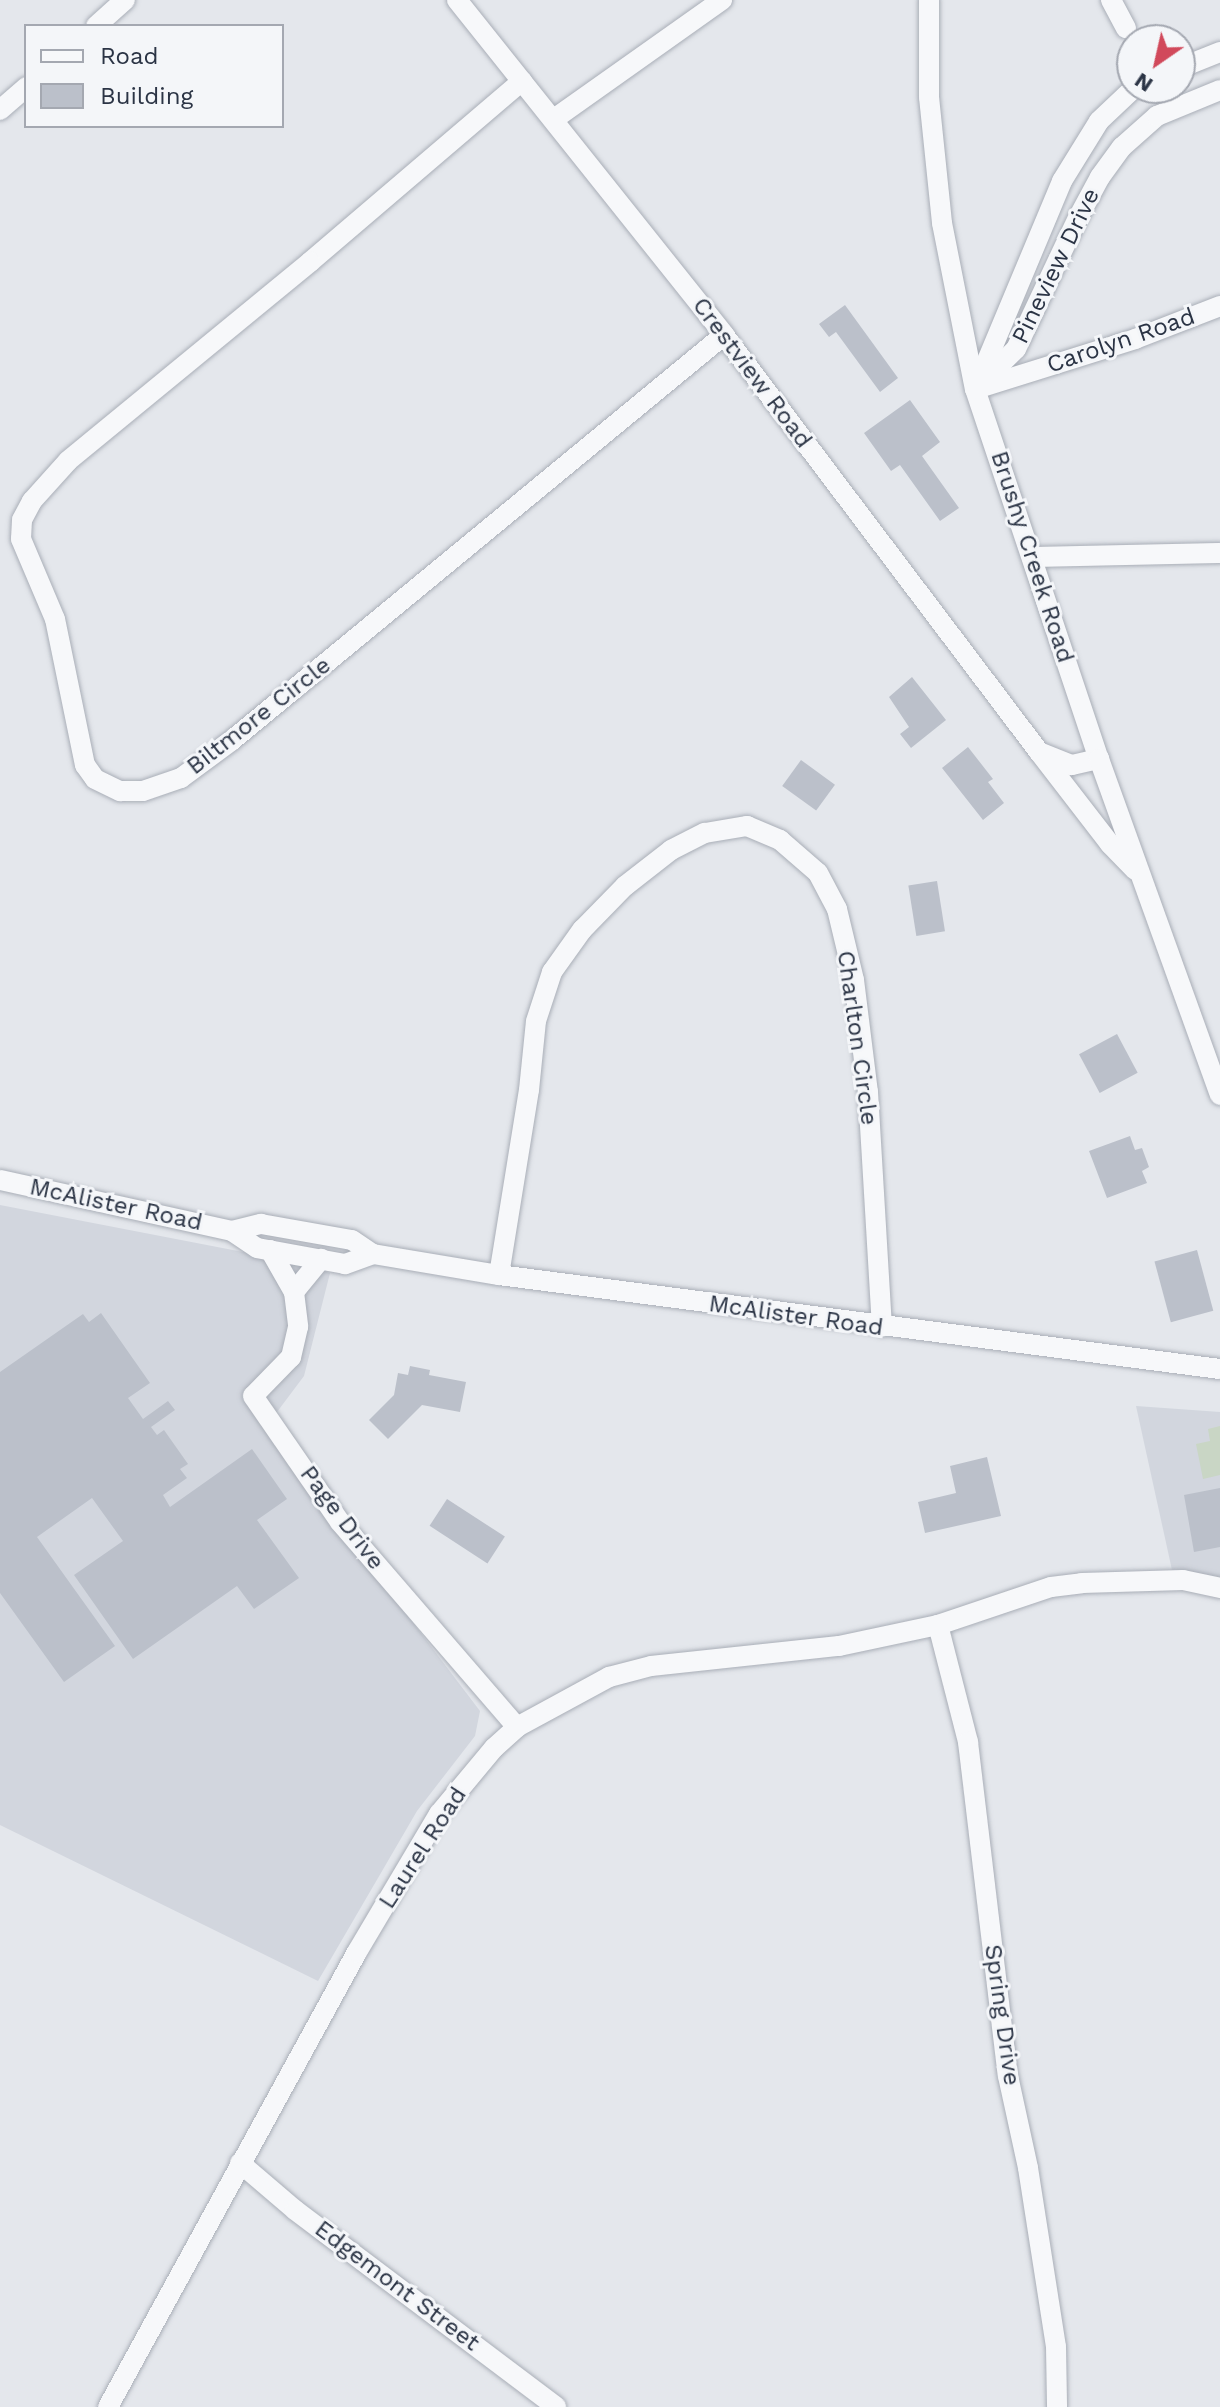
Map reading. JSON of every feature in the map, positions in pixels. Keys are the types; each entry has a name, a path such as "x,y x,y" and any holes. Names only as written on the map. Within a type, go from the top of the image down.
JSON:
{"street":[{"path":"98,24 125,0"},
{"name":"Crestview Road","path":"457,0 724,335 1110,844 1140,875"},
{"path":"554,119 722,0"},
{"name":"Brushy Creek Road","path":"929,0 929,97 942,223 975,389 1099,759 1220,1095"},
{"path":"1111,0 1124,24"},
{"path":"1196,62 1220,52"},
{"name":"Biltmore Circle","path":"522,81 299,272 68,461 32,501 22,520 21,539 55,619 85,765 95,779 120,791 143,791 181,778 328,663 724,335"},
{"path":"0,110 24,89"},
{"name":"Pineview Drive","path":"975,389 1016,349 1079,216 1100,177 1122,147 1157,116 1220,90"},
{"name":"Pineview Drive","path":"975,389 1062,181 1099,121 1117,104"},
{"name":"Carolyn Road","path":"975,389 1135,339 1220,306"},
{"path":"1032,557 1220,553"},
{"path":"1039,752 1072,765 1099,759"},
{"name":"Charlton Circle","path":"499,1275 529,1090 536,1021 552,972 582,930 625,886 671,850 705,833 747,826 780,840 818,873 837,909 854,980 868,1092 882,1327"},
{"name":"McAlister Road","path":"0,1180 232,1231 257,1248 345,1264 373,1254"},
{"name":"McAlister Road","path":"232,1231 261,1224 352,1240 373,1254 499,1275 1220,1369"},
{"name":"Page Drive","path":"270,1250 294,1292 298,1327 291,1357 253,1396 340,1522 517,1727"},
{"path":"294,1292 321,1259"},
{"name":"Laurel Road","path":"108,2407 240,2163 439,1814 494,1748 517,1727 609,1677 651,1666 839,1646 938,1625 1051,1587 1183,1580 1220,1588"},
{"name":"Spring Drive","path":"938,1625 968,1742 1008,2076 1028,2168 1056,2347 1057,2407"},
{"name":"Edgemont Street","path":"240,2163 295,2210 556,2407"}],"shaded area":[{"path":"0,1205 289,1261 330,1273 304,1376 265,1428 480,1711 475,1736 417,1811 318,1981 0,1825"},
{"path":"1136,1406 1220,1412 1220,1578 1172,1570"}],"green space":[{"path":"1220,1426 1220,1475 1203,1479 1196,1444 1210,1441 1208,1429"}],"building":[{"path":"845,305 898,378 880,392 836,332 829,337 819,324"},
{"path":"910,400 940,442 922,456 959,508 940,521 900,465 891,471 864,433"},
{"path":"912,677 946,720 911,748 900,734 909,727 889,697"},
{"path":"968,747 993,779 988,782 1004,803 983,820 942,768"},
{"path":"801,760 835,785 816,811 782,786"},
{"path":"937,881 945,931 916,936 908,886"},
{"path":"1117,1034 1138,1073 1100,1093 1079,1054"},
{"path":"1130,1136 1135,1150 1142,1148 1149,1167 1142,1171 1147,1183 1107,1198 1089,1151"},
{"path":"1197,1250 1213,1311 1171,1322 1154,1261"},
{"path":"101,1313 150,1383 128,1398 143,1419 168,1401 175,1410 151,1427 157,1435 164,1430 188,1464 180,1469 187,1478 163,1495 170,1507 252,1449 287,1499 257,1520 299,1578 254,1609 237,1586 133,1659 74,1575 123,1541 92,1498 37,1537 115,1646 64,1682 0,1593 0,1372 83,1314 89,1322"},
{"path":"410,1366 430,1370 429,1375 466,1382 460,1412 422,1405 388,1439 369,1420 394,1395 398,1373 408,1375"},
{"path":"987,1457 1001,1516 925,1533 918,1502 956,1493 950,1466"},
{"path":"1220,1488 1220,1547 1194,1552 1184,1495"},
{"path":"447,1499 505,1537 487,1563 430,1526"}]}
